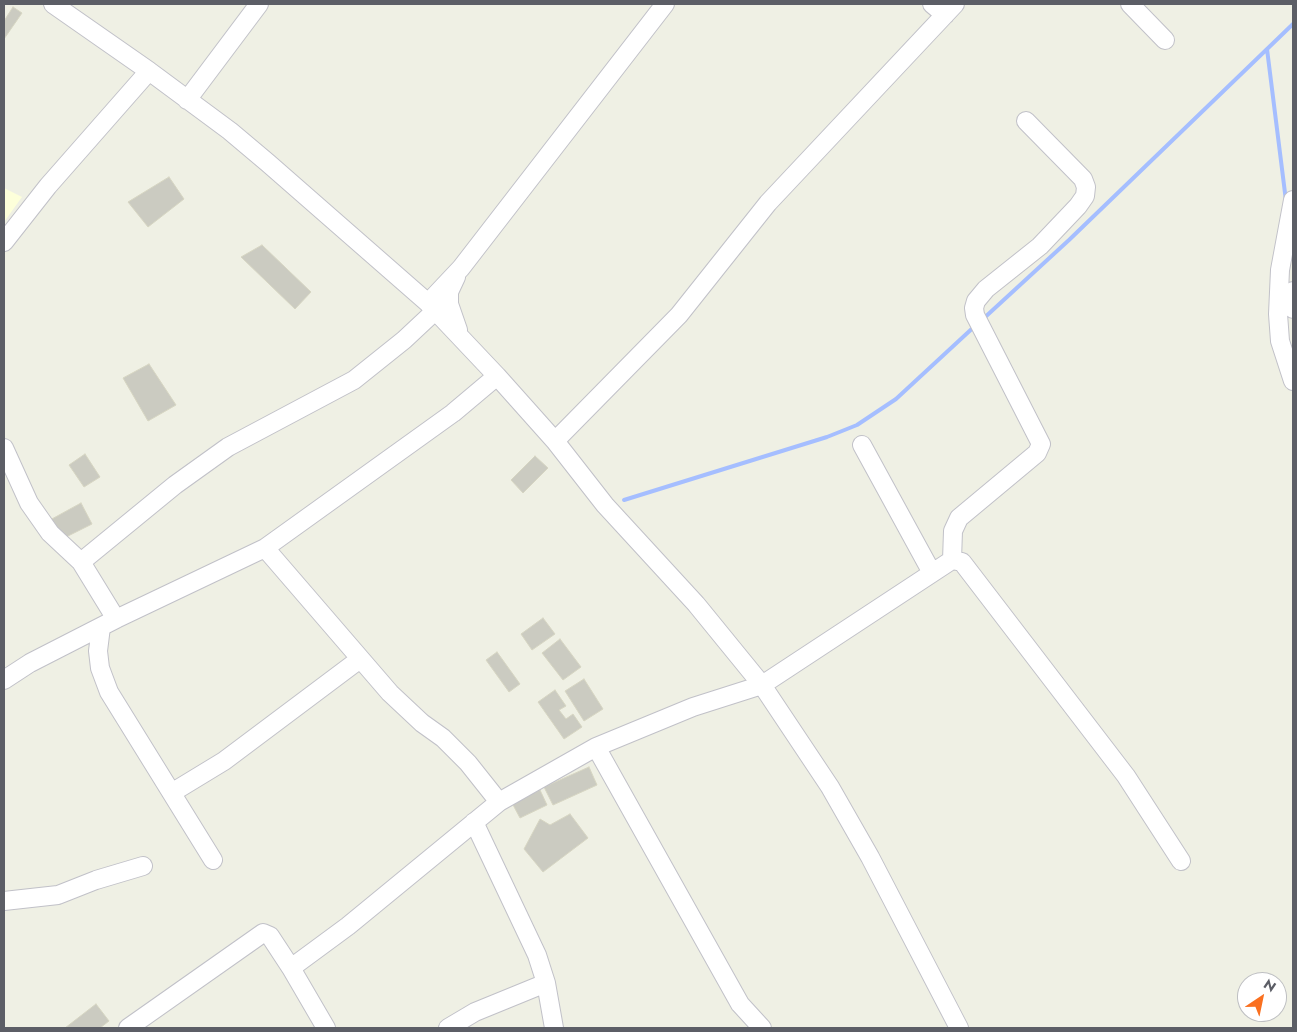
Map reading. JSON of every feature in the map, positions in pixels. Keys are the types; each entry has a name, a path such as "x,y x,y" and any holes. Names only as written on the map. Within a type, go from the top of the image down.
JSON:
{"street":[{"path":"53,4 149,71 260,156 459,333 554,441 605,505 696,604 762,685 801,741 834,794 883,882 959,1028"},
{"path":"187,100 259,4"},
{"path":"81,562 175,485 228,448 354,380 404,340 665,4"},
{"path":"1130,4 1164,40"},
{"path":"554,441 679,314 768,203 944,7"},
{"path":"4,242 48,186 149,71"},
{"path":"952,560 953,531 959,518 1037,453 1041,444 979,321 974,308 976,301 986,289 1040,246 1085,196 1086,187 1083,179 1026,121"},
{"path":"1293,200 1280,270 1278,314 1280,341 1293,381"},
{"path":"459,333 449,304 452,282 461,268"},
{"path":"1293,291 1293,309"},
{"path":"4,680 30,663 108,623 265,548 453,413 497,376"},
{"path":"862,445 932,573"},
{"path":"4,448 29,503 50,533 81,562 108,623 98,651 100,668 109,692 173,792 213,860"},
{"path":"265,548 390,693 422,723 443,738 468,763 499,802"},
{"path":"291,968 348,926 499,802 596,747 693,707 762,685 952,560 962,562 1108,753 1181,861"},
{"path":"173,792 224,761 360,659"},
{"path":"596,747 740,1004 762,1028"},
{"path":"474,822 537,955 546,982 554,1028"},
{"path":"4,901 58,895 96,880 143,866"},
{"path":"128,1028 261,933 270,936 326,1028"},
{"path":"448,1028 475,1012 546,982"}],"shaded area":[{"path":"4,188 22,197 4,222"}],"building":[{"path":"13,7 22,13 4,39 4,21"},
{"path":"169,177 184,199 148,227 128,202"},
{"path":"262,245 311,292 295,309 241,257"},
{"path":"149,364 176,405 148,421 123,378"},
{"path":"85,454 100,477 84,487 69,465"},
{"path":"535,456 548,468 523,493 511,480"},
{"path":"81,503 92,524 60,540 50,520"},
{"path":"543,618 555,634 532,650 521,634"},
{"path":"560,639 581,667 563,680 542,653"},
{"path":"497,652 520,684 509,692 486,660"},
{"path":"584,679 603,709 584,721 565,691"},
{"path":"555,690 566,706 559,710 566,719 573,714 582,727 564,739 538,702"},
{"path":"589,767 597,785 553,805 544,787"},
{"path":"540,790 547,805 520,818 512,803"},
{"path":"570,814 588,838 543,872 524,849 540,819 550,825"},
{"path":"96,1004 109,1021 100,1028 65,1028"}],"waterway":[{"path":"983,319 1069,240 1293,24"},
{"path":"1267,49 1286,201"},
{"path":"1292,248 1293,258"},
{"path":"624,500 827,437 857,425 896,399 976,325"}]}
